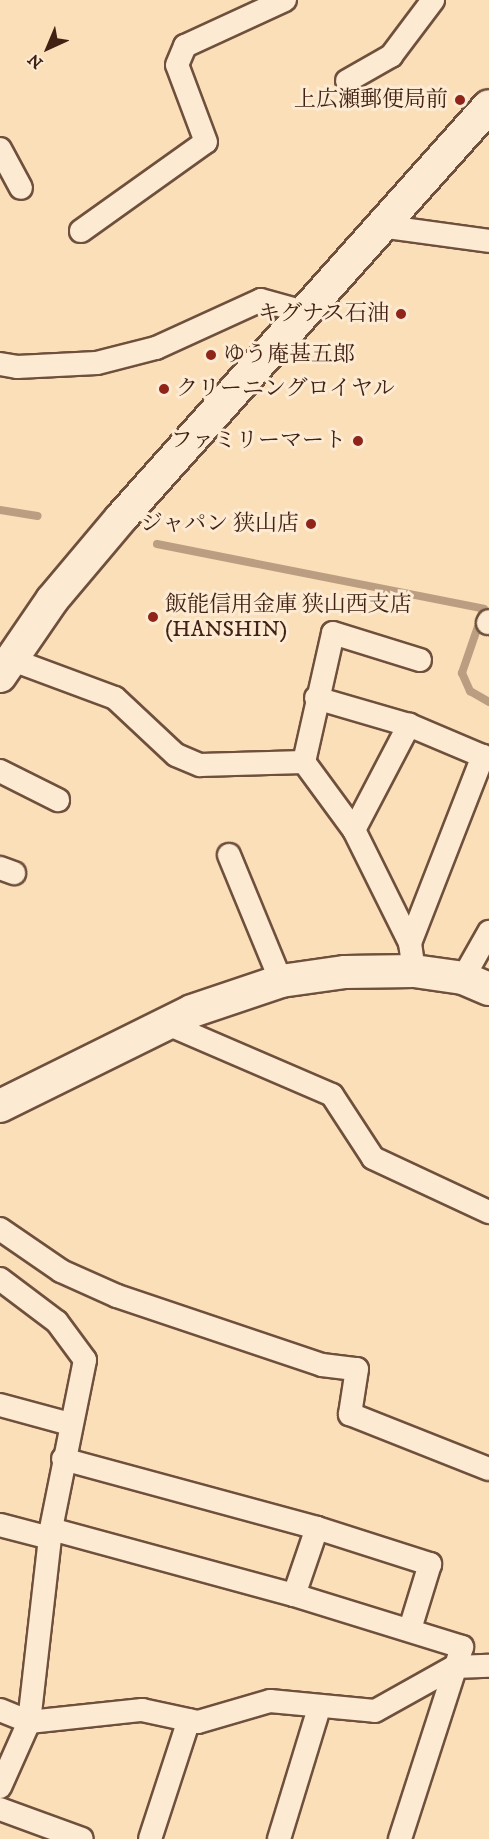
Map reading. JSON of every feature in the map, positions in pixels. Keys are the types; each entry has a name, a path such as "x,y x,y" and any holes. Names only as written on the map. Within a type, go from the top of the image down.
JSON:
{"street":[{"path":"81,231 206,142 177,65 185,46 285,0"},
{"path":"347,81 391,56 433,0"},
{"path":"304,762 200,765 176,755 115,698 5,667 52,600 380,226 489,106"},
{"path":"0,149 21,188"},
{"path":"380,226 489,241"},
{"path":"0,364 17,367 97,363 156,348 261,300 304,312"},
{"path":"412,957 354,830 304,762 316,698 333,633 420,660"},
{"path":"316,698 409,725 486,757 412,957"},
{"path":"354,830 409,725"},
{"path":"0,771 58,800"},
{"path":"229,855 280,981"},
{"path":"0,1106 165,1023 227,997 280,981 345,972 412,957 476,983 489,932"},
{"path":"165,1023 332,1095 373,1158 489,1212"},
{"path":"0,1229 61,1271 117,1296 322,1365 357,1369 350,1414 489,1469"},
{"path":"0,1279 57,1322 85,1360 63,1459 51,1534 29,1722 0,1787"},
{"path":"0,1405 70,1424"},
{"path":"63,1459 317,1528 430,1564 410,1629"},
{"path":"0,1525 51,1534 294,1595 410,1629 462,1647 400,1839"},
{"path":"294,1595 317,1528"},
{"path":"0,1710 29,1722 142,1710 198,1722 270,1701 320,1708 375,1711 454,1667 489,1666"},
{"path":"279,1839 320,1708"},
{"path":"150,1839 189,1720"},
{"path":"0,1809 82,1839"}],"waterway":[{"path":"0,510 38,516"},
{"path":"157,544 484,609 462,673 470,691 489,702"}],"place":[{"name":"上広瀬郵便局前","path":"460,100"},
{"name":"キグナス石油","path":"401,314"},
{"name":"ゆう庵甚五郎","path":"211,355"},
{"name":"クリーニングロイヤル","path":"164,389"},
{"name":"ファミリーマート","path":"358,441"},
{"name":"ジャパン 狭山店","path":"311,524"},
{"name":"飯能信用金庫 狭山西支店 (HANSHIN)","path":"153,617"}]}
